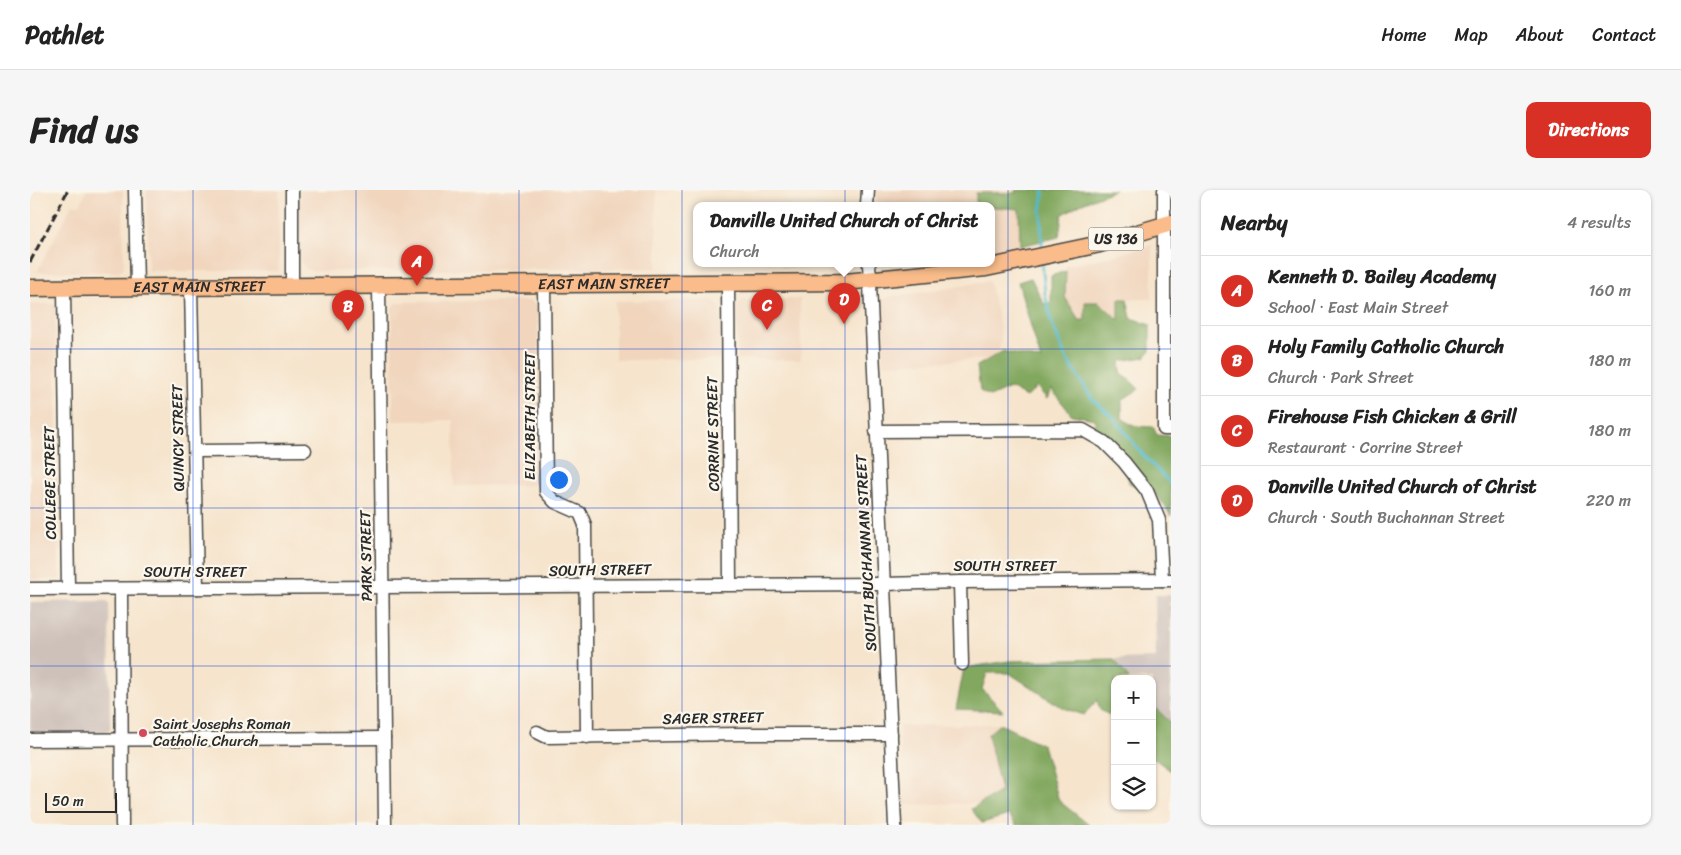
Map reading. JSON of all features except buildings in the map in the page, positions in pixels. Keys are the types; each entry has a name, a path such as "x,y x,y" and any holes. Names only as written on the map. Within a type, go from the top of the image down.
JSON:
{"main road":[{"name":"EAST MAIN STREET","path":"995,266 1100,244 1167,224"},
{"name":"EAST MAIN STREET","path":"30,288 845,282 991,267"}],"street":[{"path":"135,190 137,287"},
{"path":"292,190 292,286"},
{"path":"1164,190 1167,224 1167,429"},
{"name":"SOUTH BUCHANNAN STREET","path":"869,267 895,825"},
{"name":"CORRINE STREET","path":"728,283 730,584"},
{"name":"ELIZABETH STREET","path":"544,284 546,492 555,502 580,513 586,525 587,737"},
{"name":"QUINCY STREET","path":"191,286 197,588"},
{"name":"PARK STREET","path":"379,286 385,825"},
{"name":"COLLEGE STREET","path":"64,288 68,588"},
{"path":"876,431 1082,430 1104,442 1124,462 1147,492 1159,520 1167,580"},
{"path":"195,451 306,450"},
{"name":"SOUTH STREET","path":"30,589 383,588 1167,580"},
{"path":"960,582 962,664"},
{"path":"121,589 122,825"},
{"name":"SAGER STREET","path":"537,732 547,737 891,734"},
{"path":"30,740 384,738"}],"shaded area":[{"path":"87,190 123,190 124,267 119,272 37,272 72,205 80,205"},
{"path":"147,190 279,190 279,271 148,271"},
{"path":"300,190 656,190 657,268 313,271 305,268 300,261"},
{"path":"877,190 1015,190 1019,209 1020,249 995,253 995,202 877,202"},
{"path":"1152,245 1152,299 1119,299 1119,320 1079,320 1065,297 1066,266"},
{"path":"782,267 840,267 782,268"},
{"path":"989,281 999,322 1001,340 999,351 991,359 883,364 880,314 884,299 892,296"},
{"path":"800,299 801,360 738,359 737,306 741,302 746,300"},
{"path":"713,300 720,307 720,359 615,360 615,301"},
{"path":"531,301 537,308 540,485 454,486 453,420 393,421 392,307 398,302"},
{"path":"30,304 55,304 59,579 30,579"},
{"path":"1155,595 1171,595 1171,602 1168,603 1171,607 1171,723 1156,709 1156,675 1126,675 1114,659 1156,658"},
{"path":"107,601 109,605 110,729 103,733 30,733 30,602"},
{"path":"1000,724 988,734 1001,791 981,803 903,805 899,726"}],"green space":[{"path":"1015,190 1115,190 1080,204 1062,215 1059,237 1020,246 1019,209 995,207 995,202 976,202 976,193 1016,193"},
{"path":"1066,271 1065,297 1079,320 1085,320 1085,302 1099,302 1119,320 1119,299 1127,299 1131,318 1150,325 1150,351 1145,357 1120,361 1121,372 1139,389 1122,400 1122,418 1133,426 1153,427 1157,435 1171,436 1171,516 1162,502 1145,483 1138,487 1129,483 1127,473 1096,433 1095,419 1072,415 1051,389 1047,399 1037,387 1026,397 1010,388 990,397 980,391 977,366 1003,351 1041,360 1018,282 1031,278 1044,304 1051,302 1051,276"},
{"path":"1114,659 1126,675 1111,675 1111,716 1100,710 1097,700 1084,715 1063,708 1009,673 987,673 982,689 1003,711 956,709 964,668 1009,661"},
{"path":"1156,709 1171,723 1171,771 1156,760"},
{"path":"1000,724 1043,745 1059,801 1089,825 1016,825 1009,815 982,823 971,809 1001,791 988,734"}],"waterway":[{"path":"1042,252 1041,211 1044,190"},
{"path":"1042,260 1045,294 1052,324 1065,356 1093,400 1112,416 1143,455 1171,484"}],"railway":[{"path":"30,262 68,190"}],"place":[{"name":"Kenneth D. Bailey Academy","path":"417,286"},
{"name":"Danville United Church of Christ","path":"844,324"},
{"name":"Firehouse Fish Chicken & Grill","path":"767,330"},
{"name":"Holy Family Catholic Church","path":"348,331"},
{"name":"Saint Josephs Roman Catholic Church","path":"143,733"}]}
